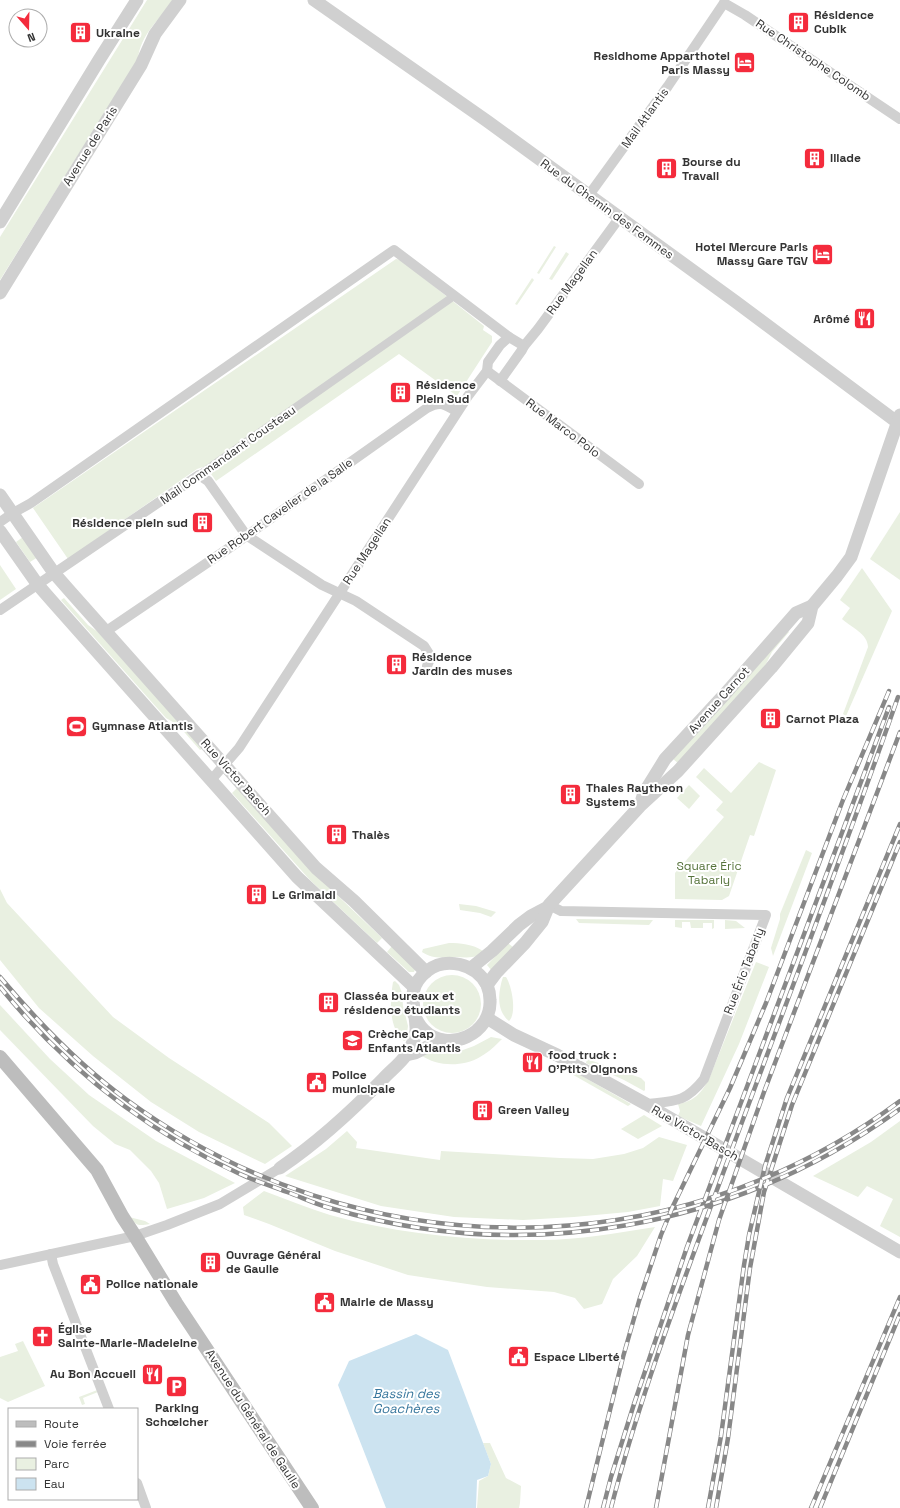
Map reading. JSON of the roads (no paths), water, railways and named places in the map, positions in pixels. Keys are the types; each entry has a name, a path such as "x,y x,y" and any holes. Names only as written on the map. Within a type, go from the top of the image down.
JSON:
{"main road":[{"name":"Avenue du Général de Gaulle","path":"0,1057 97,1170 120,1212 176,1303 312,1508"}],"street":[{"path":"0,222 137,0"},
{"name":"Avenue de Paris","path":"0,293 141,65 155,34 180,0"},
{"name":"Rue du Chemin des Femmes","path":"314,0 487,121 899,418"},
{"name":"Mail Atlantis","path":"589,195 668,86 724,2"},
{"name":"Rue Christophe Colomb","path":"724,2 900,119"},
{"name":"Rue Magellan","path":"500,381 524,346 620,217"},
{"path":"0,522 32,503 394,250 509,337 524,346"},
{"name":"Mail Commandant Cousteau","path":"0,610 199,475 454,296"},
{"name":"Rue Magellan","path":"212,779 239,748 457,412 487,371 488,362 500,345 509,337"},
{"name":"Rue Marco Polo","path":"487,371 639,484"},
{"name":"Rue Robert Cavelier de la Salle","path":"105,632 427,408 436,403 446,404 457,412"},
{"name":"Avenue Carnot","path":"471,968 492,951 519,925 549,906 640,806 644,794 665,759 725,694 796,613 812,606 837,576 851,557 899,418"},
{"path":"199,475 208,481 246,535 322,584 339,594 356,601 424,646 431,657 427,666"},
{"name":"Rue Victor Basch","path":"0,495 54,573 105,632 316,868 354,902 426,972"},
{"name":"Rue Victor Basch","path":"0,531 38,585 212,779 297,877 414,987"},
{"name":"Avenue Carnot","path":"487,985 538,928 549,906"},
{"name":"Rue Éric Tabarly","path":"549,906 562,911 766,915 704,1079 695,1090 683,1098 672,1101 646,1104"},
{"path":"0,1266 136,1236 220,1204 280,1168 306,1150 352,1111 406,1055 415,1036 416,1028 412,1004 414,987 426,972 436,966 448,963 460,964 471,968 479,974 487,985 490,993 490,1006 487,1018 480,1029 469,1037 429,1046 415,1053 406,1055"},
{"path":"414,1015 424,1030 431,1036 449,1041"},
{"name":"Rue Victor Basch","path":"487,1018 514,1035 552,1053 646,1104 900,1252"},
{"path":"51,1254 109,1408"},
{"path":"138,1486 146,1508"}],"water":[{"name":"Bassin des Goachères","path":"416,1334 448,1350 491,1464 488,1476 477,1480 476,1508 386,1508 338,1385 349,1361"}],"railway":[{"path":"586,1508 623,1357 639,1301 661,1235 673,1206 730,1088 766,1003 843,800 889,691"},
{"path":"611,1508 649,1379 679,1294 898,697"},
{"path":"603,1508 634,1404 687,1247 889,707"},
{"path":"656,1508 688,1335 719,1220 764,1092 900,732"},
{"path":"708,1508 721,1436 744,1265 749,1235 765,1166 787,1098 900,824"},
{"path":"716,1508 728,1438 750,1268 764,1192 792,1105 900,842"},
{"path":"0,977 60,1042 109,1087 127,1100 217,1155 312,1195 412,1219 514,1228 615,1220 715,1197 810,1157 900,1101"},
{"path":"0,987 25,1016 80,1070 140,1117 172,1138 205,1157 240,1174 313,1202 330,1208 404,1225 478,1234 553,1234 626,1225 699,1208 769,1183 836,1150 900,1109"},
{"path":"811,1508 900,1297"},
{"path":"820,1508 900,1314"}],"place":[{"name":"Résidence Cubik","path":"799,22"},
{"name":"Ukraine","path":"80,33"},
{"name":"Residhome Apparthotel Paris Massy","path":"745,63"},
{"name":"Iliade","path":"815,158"},
{"name":"Bourse du Travail","path":"666,169"},
{"name":"Hotel Mercure Paris Massy Gare TGV","path":"823,254"},
{"name":"Arômé","path":"865,319"},
{"name":"Résidence Plein Sud","path":"400,392"},
{"name":"Résidence plein sud","path":"203,523"},
{"name":"Résidence Jardin des muses","path":"396,664"},
{"name":"Carnot Plaza","path":"770,719"},
{"name":"Gymnase Atlantis","path":"77,726"},
{"name":"Thales Raytheon Systems","path":"570,795"},
{"name":"Thalès","path":"336,835"},
{"name":"Le Grimaldi","path":"257,895"},
{"name":"Classéa bureaux et résidence étudiants","path":"329,1003"},
{"name":"Crèche Cap Enfants Atlantis","path":"353,1041"},
{"name":"food truck : O'Ptits Oignons","path":"532,1062"},
{"name":"Police municipale","path":"316,1082"},
{"name":"Green Valley","path":"482,1110"},
{"name":"Ouvrage Général de Gaulle","path":"210,1262"},
{"name":"Police nationale","path":"90,1284"},
{"name":"Mairie de Massy","path":"324,1302"},
{"name":"Église Sainte-Marie-Madeleine","path":"42,1336"},
{"name":"Espace Liberté","path":"518,1357"},
{"name":"Au Bon Accueil","path":"152,1374"},
{"name":"Parking Schœlcher","path":"177,1387"}],"park label":[{"name":"Square Éric Tabarly","path":"709,873"}]}
